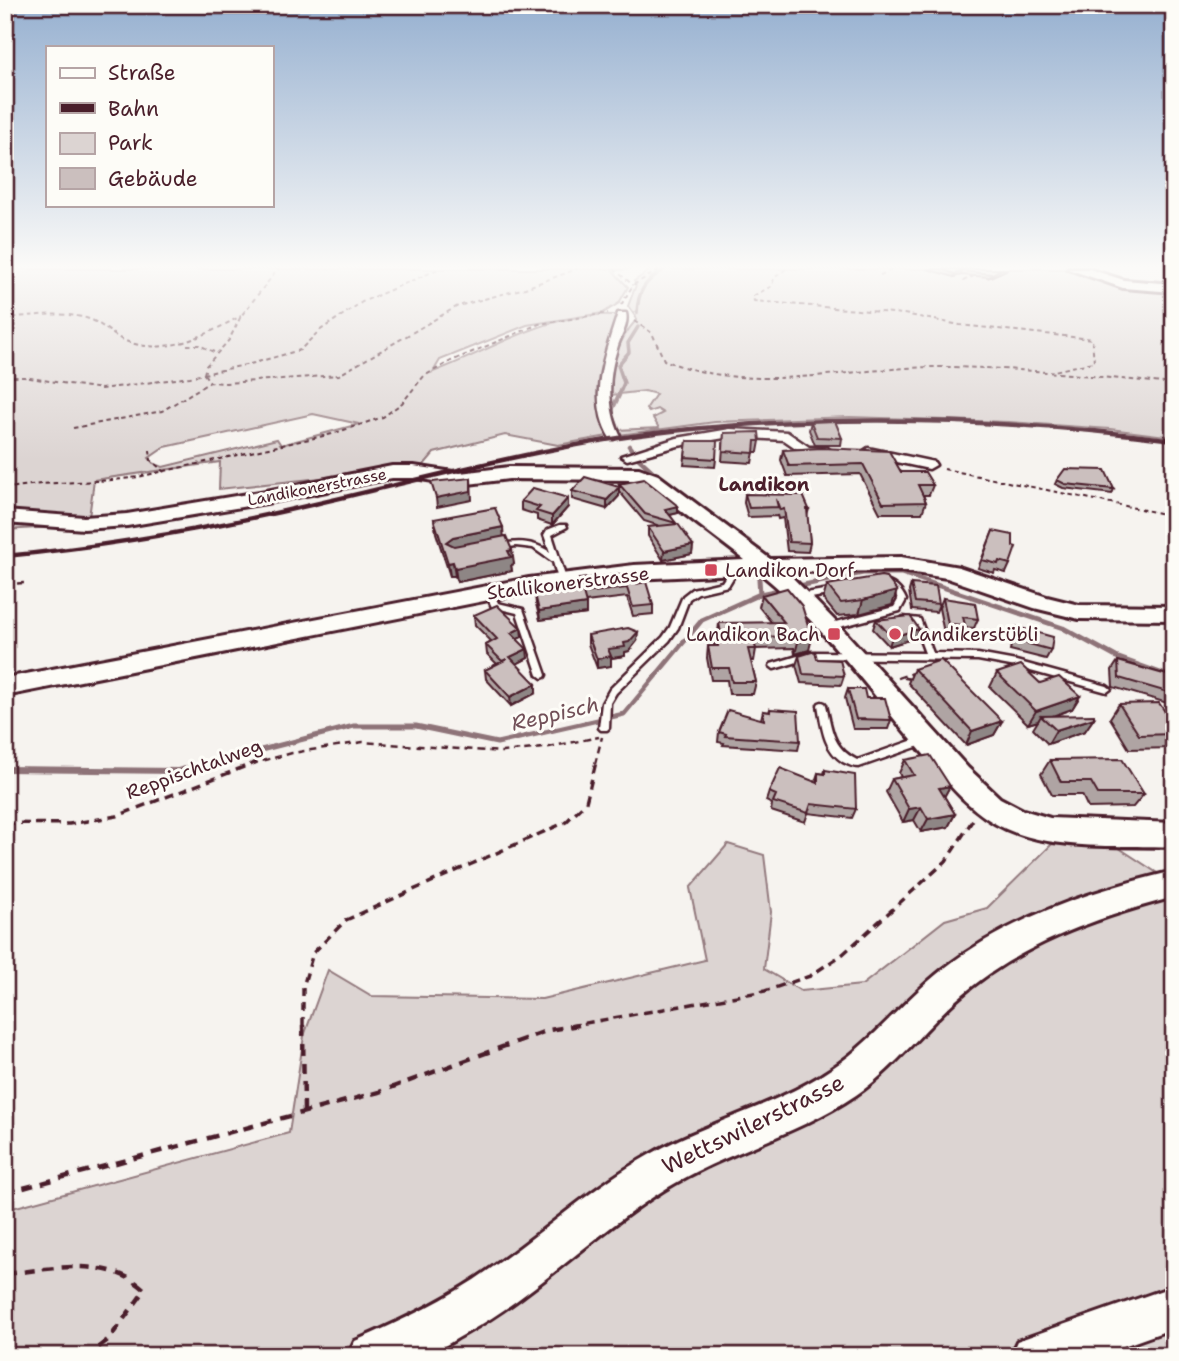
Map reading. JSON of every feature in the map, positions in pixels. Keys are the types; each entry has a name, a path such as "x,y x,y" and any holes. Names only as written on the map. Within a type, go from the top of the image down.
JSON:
{"street":[{"path":"619,333 613,342 609,364 605,399 607,424 639,474 651,479 787,584 830,629 861,655 927,740 977,795 1003,814 1029,825 1072,832 1174,835"},
{"path":"627,456 677,442 730,433 781,435 787,436 806,451 879,453 929,466"},
{"name":"Landikonerstrasse","path":"5,517 85,523 118,521 266,498 392,472 414,472 460,479 521,473 639,474"},
{"name":"Stallikonerstrasse","path":"5,687 489,592 559,570 634,572 727,569 787,584 901,564 951,572 1042,603 1079,612 1174,613"},
{"name":"Wettswilerstrasse","path":"370,1356 414,1338 485,1298 609,1204 662,1168 815,1099 842,1083 879,1053 956,979 996,951 1040,928 1085,911 1174,884"},
{"path":"1032,1356 1174,1307"}],"lane":[{"path":"559,570 548,535 563,527"},
{"path":"489,548 512,544 538,545 559,570"},
{"path":"603,732 606,704 613,691 666,639 674,628 686,598 695,592 726,583 730,576 727,569"},
{"path":"830,629 897,608 902,600 899,592 884,583 872,585"},
{"path":"787,584 848,589"},
{"path":"489,592 495,605 520,611 542,675"},
{"path":"830,629 901,619 917,621 930,656"},
{"path":"774,666 811,655 990,659 1107,689"},
{"path":"822,705 831,747 840,757 856,764 927,740"}],"path":[{"path":"114,333 130,343 155,347 199,345 216,353"},
{"path":"184,345 209,333"},
{"path":"204,374 233,333"},
{"path":"5,377 24,377 101,389 204,374 300,350 317,333"},
{"path":"73,428 163,411 210,382 339,375 354,369 373,353 410,333"},
{"path":"5,489 41,482 107,482 164,472 332,434 383,416 402,403 424,376 451,361 518,333"},
{"path":"651,333 664,360 690,372 712,376 789,378 861,370 940,367 1047,372 1174,384"},
{"path":"1031,333 1092,339 1094,362 1047,372"},
{"path":"204,374 210,382"},
{"path":"150,450 150,460 164,472"},
{"path":"929,466 1174,516"},
{"path":"5,584 26,583"},
{"path":"861,655 889,680 919,671 921,673 905,678 908,681 918,678"},
{"path":"304,1112 303,987 313,953 346,920 566,822 586,802 603,732"},
{"name":"Reppischtalweg","path":"5,823 64,825 105,818 131,812 242,766 288,754 348,744 395,742 488,752 527,751 566,746 603,732"},
{"path":"5,1193 379,1092 549,1030 765,990 810,976 843,954 914,892 946,861 965,836"},
{"path":"5,1274 103,1268 137,1278 145,1290 109,1339 87,1356"}],"green space":[{"path":"5,333 508,333 440,360 433,372 525,333 617,333 602,418 608,436 558,445 505,435 434,453 423,466 392,466 321,478 219,489 220,462 94,480 88,525 5,530","holes":["313,414 359,424 281,445 277,439 163,467 149,458 165,447"]},
{"path":"626,333 1174,333 1174,437 1110,429 1009,422 850,417 715,422 619,435 617,430 659,428 653,418 663,413 657,409 649,412 646,409 656,394 645,391 610,395 616,354"},
{"path":"728,844 764,855 771,912 764,969 801,991 862,985 945,920 987,908 1052,844 1119,848 1174,884 1174,1356 5,1356 5,1210 289,1133 304,1036 328,970 372,996 542,999 705,960 690,888"}],"building":[{"path":"835,421 842,438 817,437 811,422"},
{"path":"759,432 760,441 755,441 754,453 723,451 724,433"},
{"path":"687,441 717,441 716,459 685,457"},
{"path":"822,448 889,451 901,472 925,472 933,485 918,485 926,502 883,503 863,464 789,466 783,450"},
{"path":"1065,469 1105,470 1114,489 1065,484 1057,480"},
{"path":"585,477 619,487 607,500 572,491"},
{"path":"471,478 471,491 436,498 431,482"},
{"path":"644,479 678,506 665,509 676,523 645,514 619,484"},
{"path":"533,488 568,498 552,516 536,511 540,507 521,501"},
{"path":"745,494 803,495 809,509 810,543 789,542 784,509 780,510 776,499 778,507 749,508"},
{"path":"495,508 503,527 453,537 446,542 454,546 506,536 512,550 508,551 511,557 455,568 453,562 448,563 434,519"},
{"path":"678,524 693,545 664,551 648,527"},
{"path":"993,531 1013,535 1013,546 1016,547 1010,564 982,560"},
{"path":"631,573 635,584 646,582 653,605 633,607 627,588 583,593 586,604 539,611 535,594 581,588 579,579"},
{"path":"886,577 897,591 841,603 827,585"},
{"path":"911,584 936,586 939,604 915,602"},
{"path":"787,588 802,606 812,638 798,642 797,636 753,637 756,649 748,649 756,682 732,682 729,668 712,668 708,646 718,646 716,633 721,633 719,623 784,622 762,595"},
{"path":"943,598 975,603 978,619 963,617 965,625 948,624"},
{"path":"497,605 521,628 511,633 527,649 510,657 536,684 510,697 485,670 507,659 502,661 486,645 497,639 474,615"},
{"path":"910,616 919,629 892,637 876,620"},
{"path":"1017,627 1053,637 1051,650 1015,640"},
{"path":"628,628 638,632 629,642 624,643 625,647 608,649 611,656 597,659 588,635"},
{"path":"815,651 817,659 840,660 844,676 803,674 799,656"},
{"path":"941,660 1002,721 972,731 914,669"},
{"path":"1118,661 1174,677 1174,694 1119,678"},
{"path":"1021,665 1040,683 1059,677 1080,696 1036,711 997,673"},
{"path":"848,689 864,689 866,698 885,698 891,720 856,719"},
{"path":"1159,703 1166,713 1174,713 1174,734 1139,735 1119,704"},
{"path":"770,709 798,711 800,741 725,736 726,734 719,732 728,710 764,720 763,711 770,712"},
{"path":"1094,715 1094,718 1056,730 1041,716"},
{"path":"930,755 950,786 939,788 955,814 928,819 921,807 909,809 892,779 914,775 905,760"},
{"path":"1122,759 1144,794 1098,794 1091,782 1061,782 1050,760"},
{"path":"780,768 818,783 818,773 825,774 825,770 855,775 856,809 811,804 808,813 773,802 776,795 769,792"}],"waterway":[{"path":"618,397 624,383 618,365 629,352 628,343 635,333"},
{"path":"617,426 611,412 619,395"},
{"path":"629,446 632,450"},
{"path":"637,457 660,478"},
{"path":"712,516 749,541"},
{"name":"Reppisch","path":"794,587 863,573 901,573 1063,628 1116,657 1169,676 1174,675"},
{"path":"759,579 760,594"},
{"name":"Reppisch","path":"760,594 784,589"},
{"name":"Reppisch","path":"207,764 354,726 416,726 497,743 624,714 702,620 760,594"},
{"name":"Reppisch","path":"5,769 178,771 214,762"}],"railway":[{"path":"5,556 83,547 200,528 277,513 519,456 659,433 731,426 881,420 1030,426 1174,440"}],"place":[{"name":"Landikon Dorf","path":"711,570"},
{"name":"Landikon Bach","path":"834,634"},
{"name":"Landikerstübli","path":"895,634"}],"district":[{"name":"Landikon","path":"764,484"}]}
